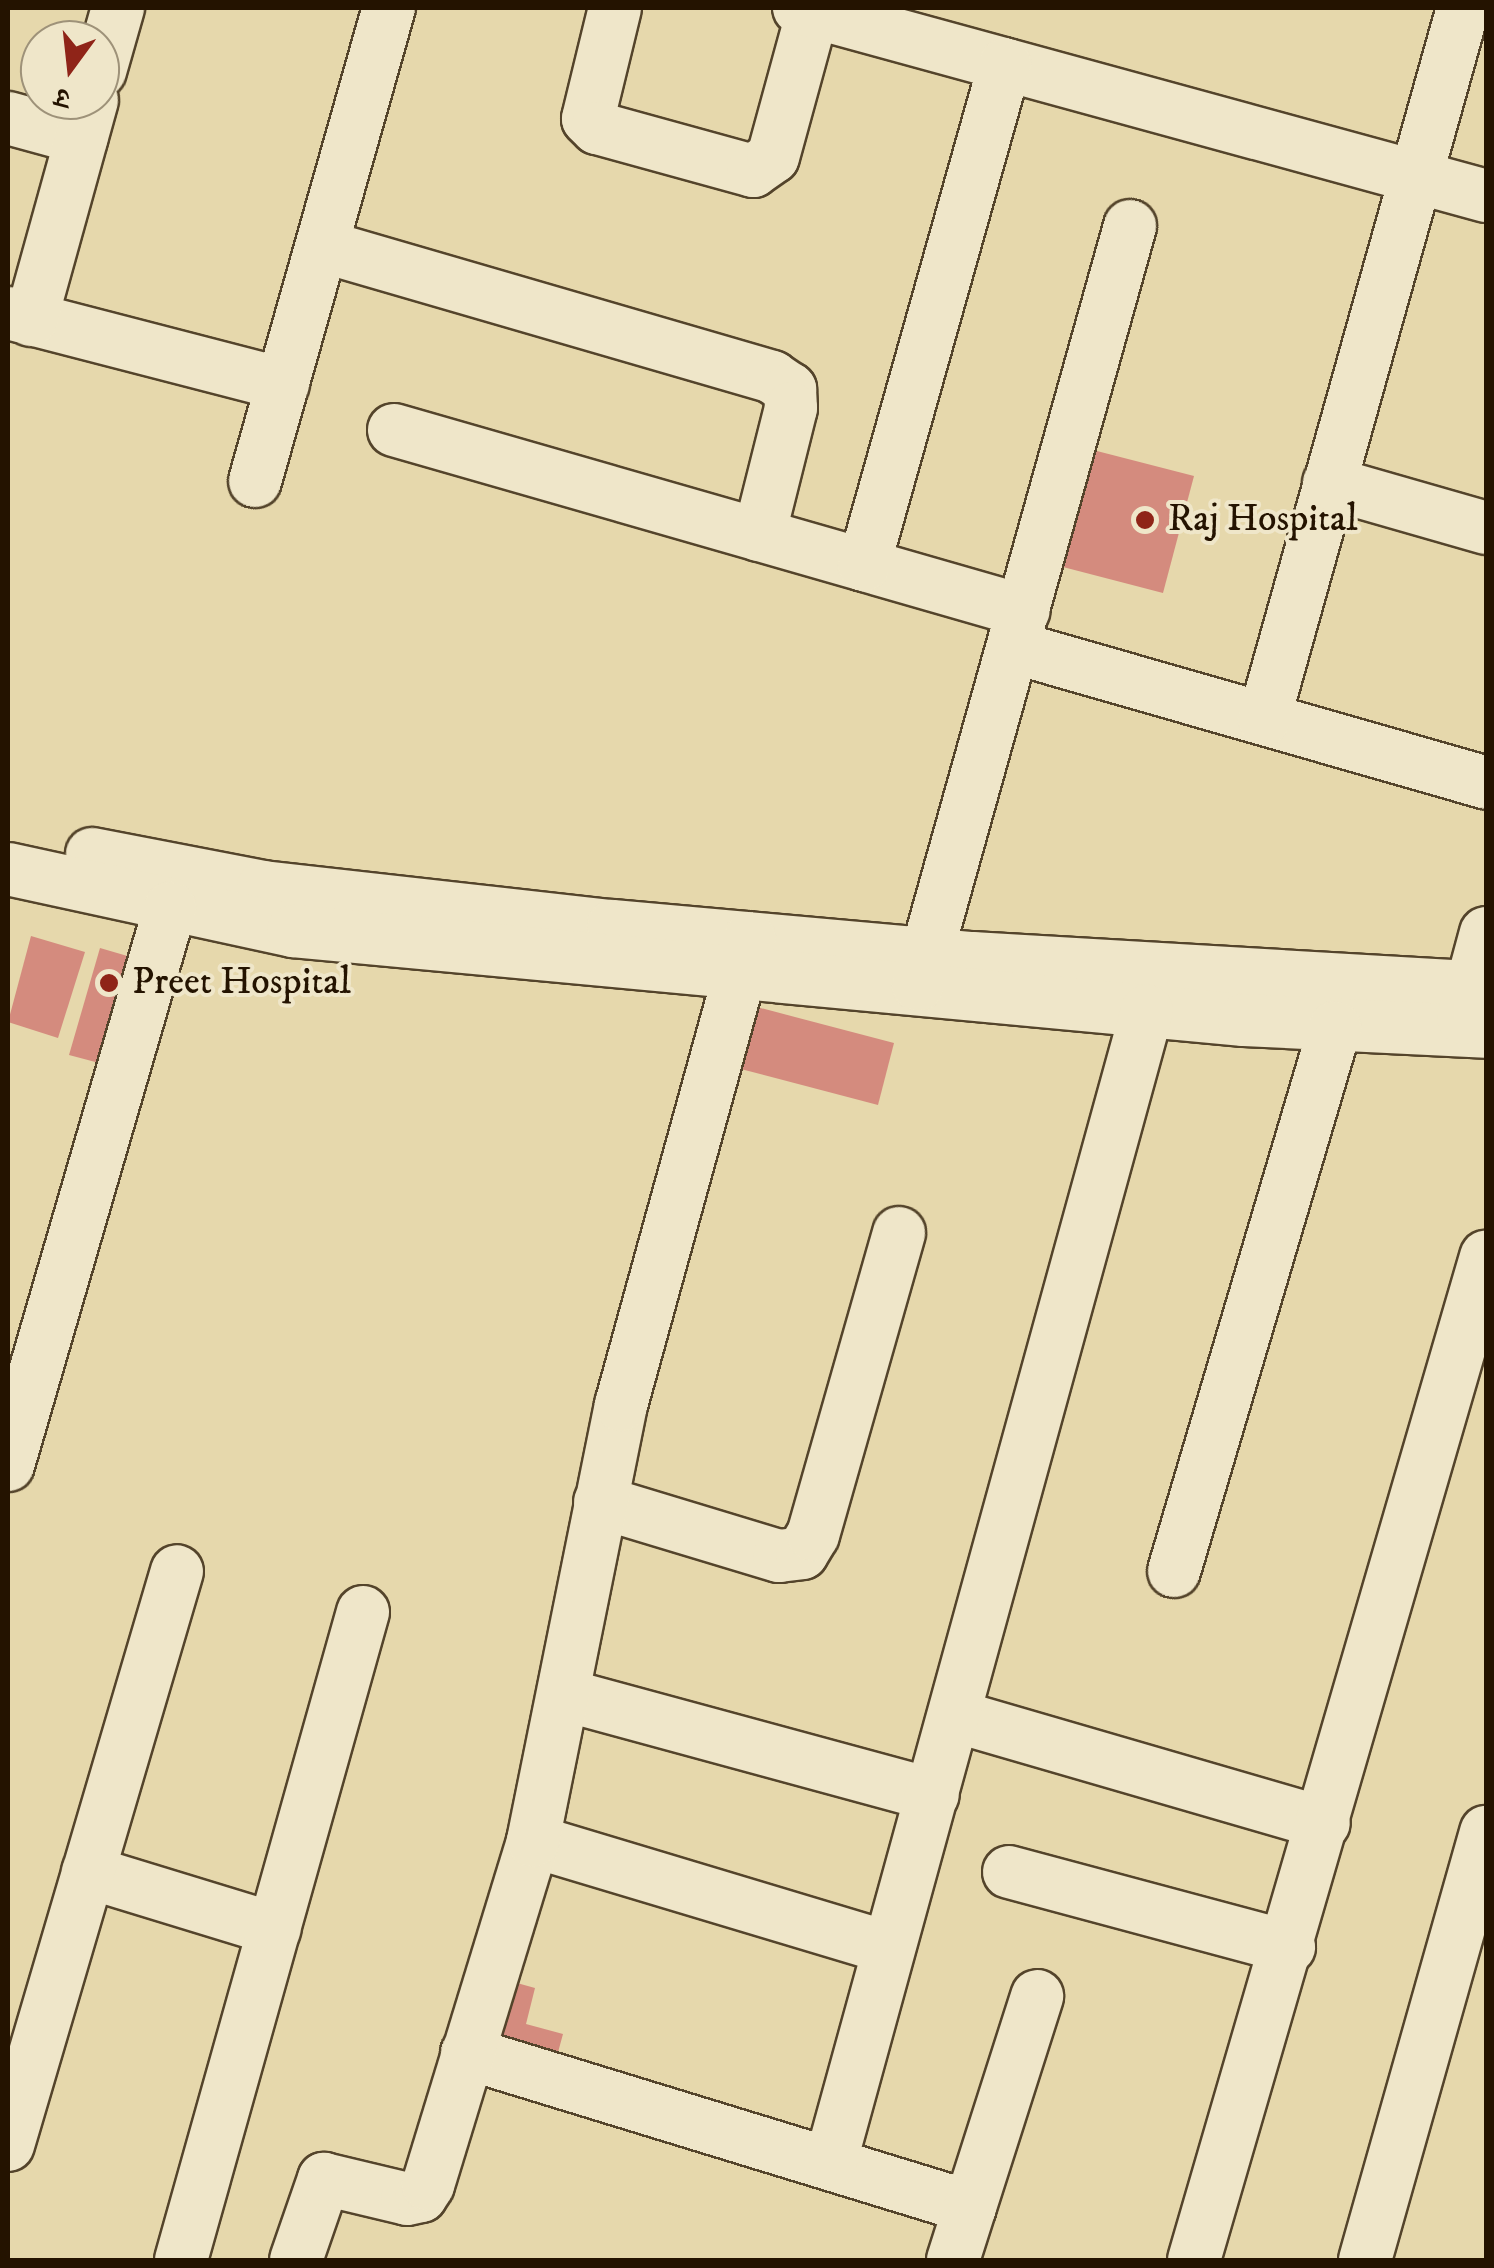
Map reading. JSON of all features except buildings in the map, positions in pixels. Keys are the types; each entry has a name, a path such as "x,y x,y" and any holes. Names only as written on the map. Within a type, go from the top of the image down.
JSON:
{"street":[{"path":"255,481 388,8"},
{"path":"615,8 588,119 597,128 753,171 773,156 806,9 1486,196"},
{"path":"1264,719 1463,8"},
{"path":"864,565 1005,64"},
{"path":"86,120 19,316 283,384"},
{"path":"921,972 1130,226"},
{"path":"322,246 772,377 790,389 792,408 759,535"},
{"path":"394,430 864,565 1019,629 1264,719 1486,783"},
{"path":"1329,483 1486,528"},
{"path":"8,836 296,911"},
{"path":"8,869 170,908 296,911 921,972 1476,1009"},
{"path":"8,1465 170,908"},
{"path":"1476,1009 1486,933"},
{"path":"296,2260 324,2180 406,2199 421,2196 533,1841 565,1695 600,1502 744,957"},
{"path":"921,972 1148,1011 1335,1027 1476,1009"},
{"path":"830,2164 886,1947 933,1794 1148,1011"},
{"path":"1174,1571 1335,1027"},
{"path":"600,1502 779,1556 802,1554 813,1535 899,1233"},
{"path":"1194,2260 1289,1947 1486,1257"},
{"path":"8,2138 177,1572"},
{"path":"182,2260 364,1612"},
{"path":"565,1695 933,1794"},
{"path":"954,1716 1324,1823"},
{"path":"1366,2260 1486,1832"},
{"path":"533,1841 886,1947"},
{"path":"88,1872 274,1930"},
{"path":"1009,1872 1289,1947"},
{"path":"953,2260 1036,1996"},
{"path":"468,2052 970,2207"}],"place":[{"name":"Raj Hospital","path":"1145,520"},
{"name":"Preet Hospital","path":"109,983"}]}
